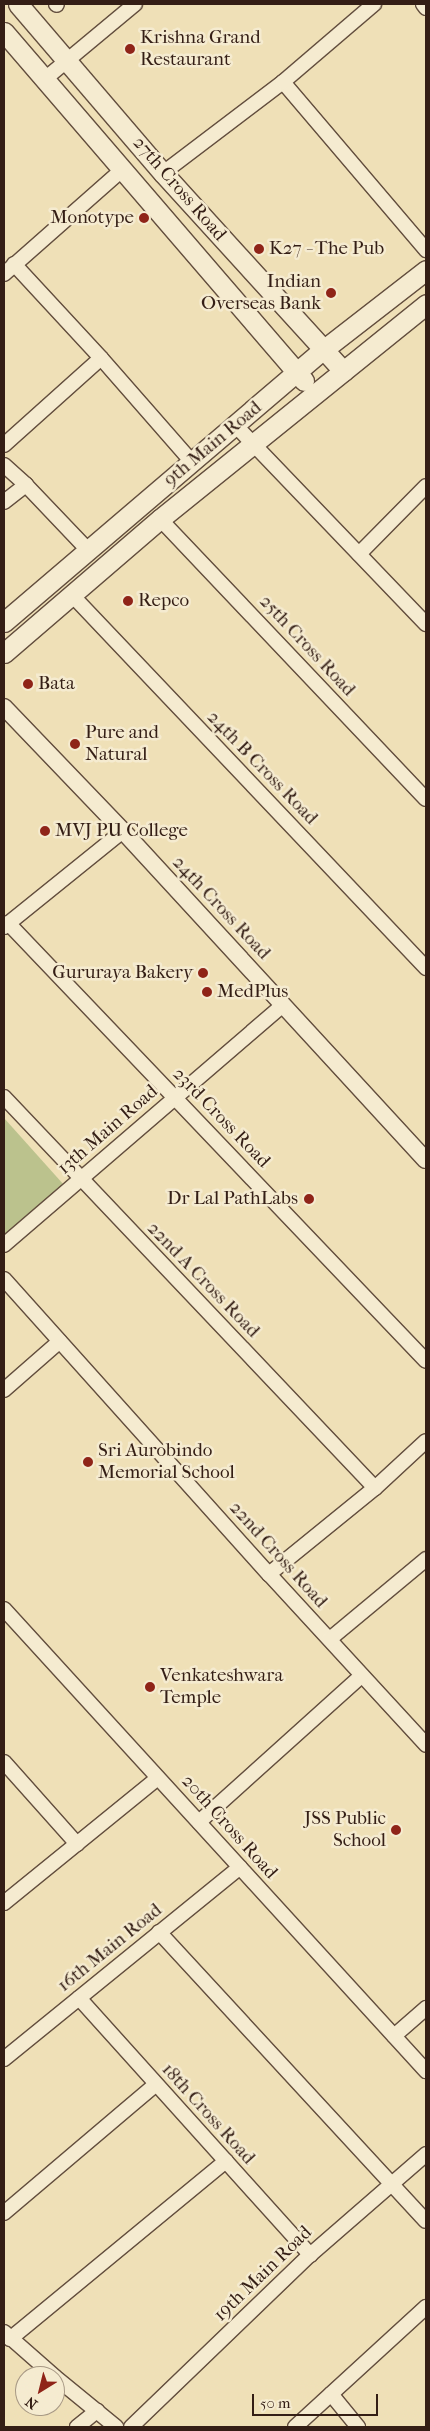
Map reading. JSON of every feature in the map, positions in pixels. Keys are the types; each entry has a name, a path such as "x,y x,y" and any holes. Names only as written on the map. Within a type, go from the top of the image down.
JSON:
{"main road":[{"name":"27th Cross Road","path":"18,4 163,174 343,371"},
{"name":"27th Cross Road","path":"4,32 314,394"},
{"name":"9th Main Road","path":"4,622 323,350 426,270"},
{"name":"9th Main Road","path":"4,653 160,519 426,304"}],"street":[{"path":"45,79 66,59 135,4"},
{"path":"163,174 283,82 374,4"},
{"path":"423,4 426,8"},
{"path":"283,82 426,250"},
{"path":"123,169 9,269 101,358 192,462"},
{"path":"4,444 101,358"},
{"path":"234,425 426,624"},
{"path":"4,465 26,485 88,550"},
{"path":"4,502 26,485"},
{"path":"359,554 426,486"},
{"name":"25th Cross Road","path":"160,519 426,799"},
{"name":"24th B Cross Road","path":"71,594 426,968"},
{"name":"24th Cross Road","path":"4,707 123,831 426,1160"},
{"path":"6,925 123,831"},
{"name":"23rd Cross Road","path":"6,925 175,1097 426,1361"},
{"name":"13th Main Road","path":"4,1245 82,1180 175,1097 283,1005"},
{"name":"22nd A Cross Road","path":"4,1098 375,1488"},
{"name":"22nd Cross Road","path":"4,1279 268,1574 426,1745"},
{"path":"4,1390 60,1340"},
{"path":"268,1574 375,1488 426,1441"},
{"path":"330,1640 426,1559"},
{"name":"20th Cross Road","path":"4,1609 426,2071"},
{"path":"199,1822 362,1675"},
{"path":"4,1762 77,1844"},
{"path":"4,1903 158,1778"},
{"name":"16th Main Road","path":"4,2059 240,1866"},
{"path":"159,1932 426,2221"},
{"name":"18th Cross Road","path":"79,1998 310,2255"},
{"path":"394,2036 426,2008"},
{"path":"4,2213 156,2084"},
{"name":"19th Main Road","path":"131,2427 310,2255 426,2154"},
{"path":"43,2366 7,2336 226,2161"},
{"path":"295,2427 426,2307"},
{"path":"65,2385 116,2427"},
{"path":"331,2394 358,2427"},
{"path":"77,2427 96,2411"}],"green space":[{"path":"4,1118 64,1185 4,1239"}],"place":[{"name":"Krishna Grand Restaurant","path":"130,49"},
{"name":"Monotype","path":"144,218"},
{"name":"K27 - The Pub","path":"259,249"},
{"name":"Indian Overseas Bank","path":"331,293"},
{"name":"Repco","path":"128,601"},
{"name":"Bata","path":"28,684"},
{"name":"Pure and Natural","path":"75,744"},
{"name":"MVJ PU College","path":"45,831"},
{"name":"Gururaya Bakery","path":"203,973"},
{"name":"MedPlus","path":"207,992"},
{"name":"Dr Lal PathLabs","path":"309,1199"},
{"name":"Sri Aurobindo Memorial School","path":"88,1462"},
{"name":"Venkateshwara Temple","path":"150,1687"},
{"name":"JSS Public School","path":"396,1830"}]}
